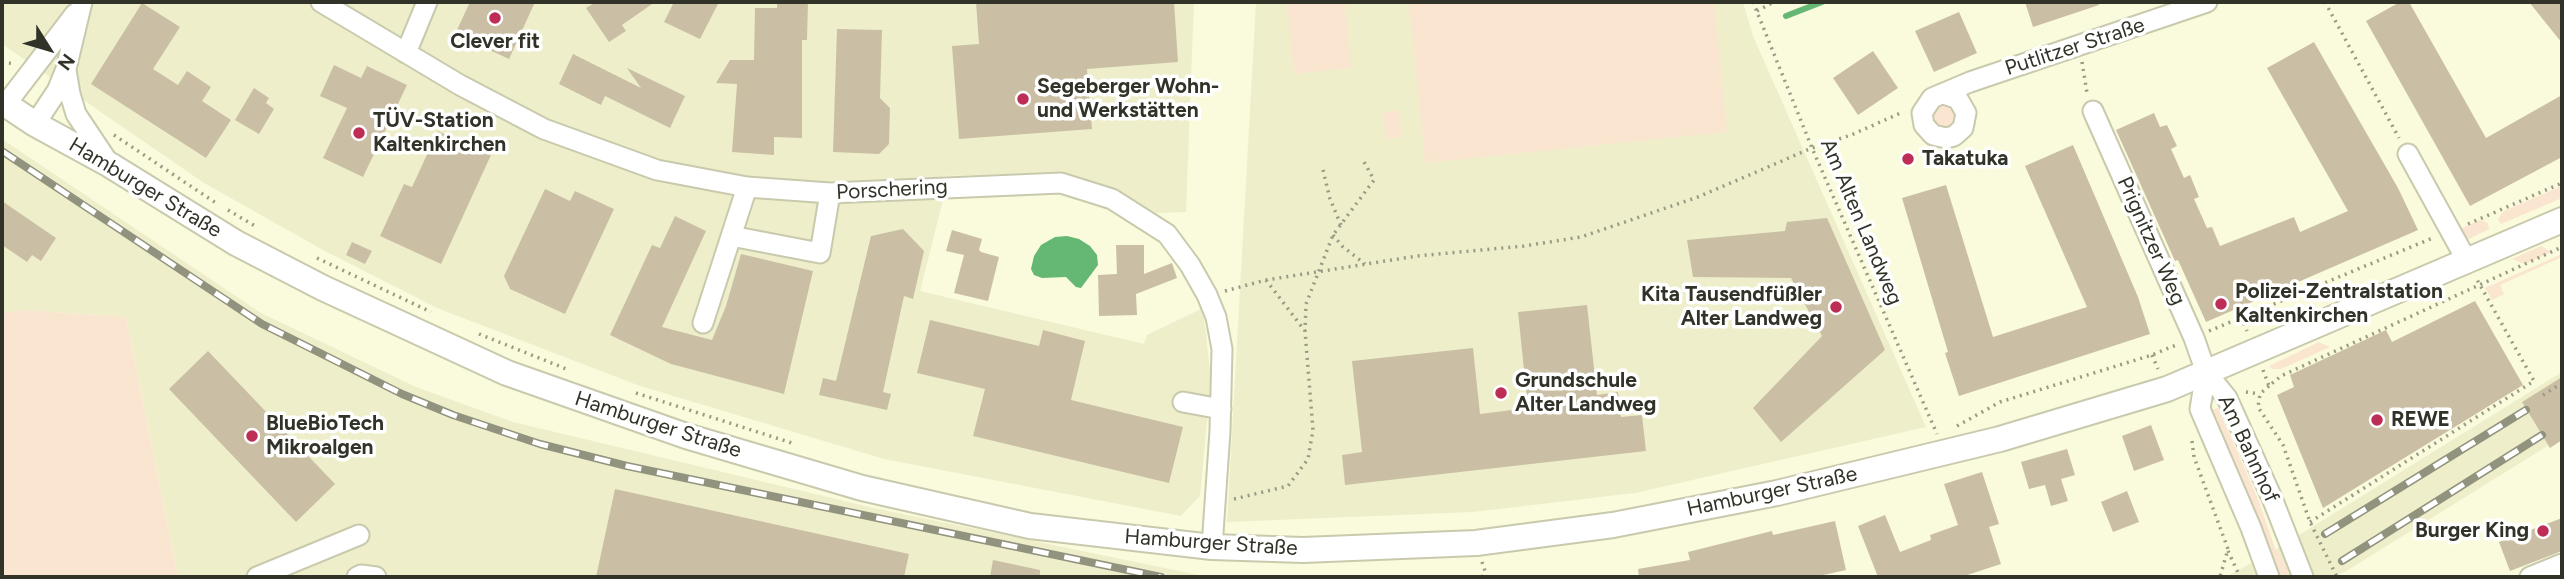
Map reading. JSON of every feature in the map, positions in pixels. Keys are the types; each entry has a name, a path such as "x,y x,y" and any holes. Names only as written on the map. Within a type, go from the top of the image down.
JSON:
{"main road":[{"name":"Hamburger Straße","path":"4,103 236,243 323,288 507,373 685,436 862,488 1030,526 1212,547 1303,550 1476,543 1613,525 1777,493 1943,453 2062,422 2166,389 2562,220"}],"street":[{"name":"Porschering","path":"321,2 406,53 544,129 657,170 747,187 830,193 1061,183 1111,199 1167,234 1190,265 1216,317 1222,349 1221,409 1212,547"},
{"path":"406,53 427,2"},
{"name":"Putlitzer Straße","path":"1936,98 1970,82 2207,2"},
{"path":"35,124 57,91 66,69 80,6"},
{"path":"4,103 80,6"},
{"path":"66,69 76,114 110,165"},
{"name":"Prignitzer Weg","path":"2093,111 2194,338 2206,372"},
{"path":"2408,154 2467,261"},
{"path":"703,323 747,187"},
{"path":"731,236 820,253 830,193"},
{"name":"Am Bahnhof","path":"2206,372 2200,409 2269,577"},
{"name":"Am Bahnhof","path":"2206,372 2227,398 2272,498 2303,577"},
{"path":"1183,402 1221,409"},
{"path":"257,577 359,535"},
{"path":"2530,577 2562,564"},
{"path":"357,577 376,577"}],"path":[{"name":"Am Alten Landweg","path":"1753,2 1812,148 1904,361 1930,412 1938,437"},
{"path":"1757,11 1774,2"},
{"path":"2325,2 2408,154"},
{"path":"2085,43 2082,61 2084,82 2093,111"},
{"path":"1207,295 1266,280 1416,256 1524,246 1581,237 1698,197 1936,98"},
{"path":"112,134 259,229"},
{"path":"1217,500 1229,501 1288,486 1308,459 1313,430 1310,361 1305,331 1306,304 1333,235 1374,180 1363,160"},
{"path":"1323,170 1330,199 1341,225"},
{"path":"1926,439 1938,437 2000,402 2152,355 2562,184"},
{"path":"1333,235 1342,246 1366,264"},
{"path":"2337,577 2310,522 2283,445 2258,407 2260,394 2281,376 2562,247"},
{"path":"315,257 438,315"},
{"path":"2310,522 2534,381 2467,261"},
{"path":"1266,280 1305,331"},
{"path":"2241,317 2269,386"},
{"path":"475,333 572,371"},
{"path":"2152,355 2166,389"},
{"path":"2543,395 2562,383"},
{"path":"636,393 801,445"},
{"path":"2192,437 2194,457 2240,577"},
{"path":"2291,492 2299,488"},
{"path":"2224,539 2230,537"},
{"path":"2220,577 2228,549"},
{"path":"1474,577 1488,577"}],"shaded area":[{"path":"2,2 1194,2 1186,212 1156,213 1123,193 1058,172 943,176 944,196 920,291 1144,344 1147,335 1203,308 1211,379 1200,496 1181,516 884,459 640,386 437,308 323,250 204,183 2,44"},
{"path":"1256,2 1743,2 1753,36 1926,427 1635,493 1473,512 1227,522"},
{"path":"1287,2 1345,2 1351,68 1294,74"},
{"path":"1409,2 1714,2 1727,132 1425,163"},
{"path":"1939,96 1966,113 1940,138 1924,107"},
{"path":"1399,110 1402,137 1386,139 1383,112"},
{"path":"2,139 261,313 416,387 513,422 874,508 1208,577 178,577 126,317 26,310 2,313"},
{"path":"2562,186 2562,198 2501,224 2498,219 2504,211"},
{"path":"2480,220 2488,223 2489,229 2465,241 2456,231"},
{"path":"1055,237 1079,239 1097,255 1098,265 1081,288 1076,287 1066,277 1042,278 1034,275 1031,269 1034,256 1041,245"},
{"path":"2541,246 2551,252 2525,264 2512,259"},
{"path":"2562,254 2562,257 2500,285 2504,294 2492,300 2485,288"},
{"path":"26,310 126,317 178,577 2,577 2,313"},
{"path":"2319,342 2330,347 2281,369 2272,369 2269,366"},
{"path":"2562,372 2562,437 2348,570 2334,577 2226,577 2270,553"},
{"path":"2218,408 2289,577 2279,577 2253,506 2228,449 2216,433 2208,411"}],"building":[{"name":"Clever fit","path":"470,2 535,2 509,59 455,34"},
{"path":"596,2 655,2 622,25 626,31 609,42 586,8"},
{"path":"674,2 719,2 700,39 664,22"},
{"path":"777,2 808,2 807,40 802,40 802,138 774,137 774,155 732,152 737,84 716,83 730,60 754,60 755,8 777,8"},
{"name":"Segeberger Wohn- und Werkstätten","path":"976,2 1174,2 1178,62 1087,69 1092,129 959,139 952,46 979,44"},
{"path":"2025,2 2099,2 2099,5 2033,27"},
{"path":"2400,2 2409,2 2486,138 2562,95 2562,157 2470,206 2366,21"},
{"path":"2529,2 2562,2 2562,43"},
{"path":"142,3 180,27 153,69 178,85 187,71 211,87 202,101 231,120 206,158 91,84"},
{"path":"1959,12 1977,53 1934,72 1915,31"},
{"path":"837,29 882,30 880,98 890,108 889,144 879,154 833,152"},
{"path":"2314,42 2398,188 2418,230 2206,322 2178,260 2175,261 2116,130 2154,113 2160,127 2167,125 2177,146 2171,149 2184,178 2190,175 2199,197 2194,199 2207,228 2212,227 2220,246 2294,217 2300,232 2348,211 2267,68"},
{"path":"1873,51 1898,88 1858,115 1833,78"},
{"path":"573,54 641,88 627,68 685,96 670,128 605,96 601,105 559,84"},
{"name":"TÜV-Station Kaltenkirchen","path":"334,65 361,78 367,66 407,85 363,177 323,158 347,108 320,96"},
{"path":"254,88 269,98 266,103 274,109 259,134 235,120"},
{"path":"438,131 491,155 441,264 380,236 404,184 412,187"},
{"path":"2073,145 2138,297 2150,334 1959,396 1902,198 1946,185 1993,337 2087,307 2025,166"},
{"path":"545,189 570,201 575,191 614,209 565,314 510,289 504,276"},
{"path":"2,201 56,238 41,261 32,255 27,262 2,245"},
{"path":"675,216 706,231 662,327 712,340 726,306 741,254 813,271 784,394 671,364 610,335 652,245 660,248"},
{"name":"Kita Tausendfüßler Alter Landweg","path":"1827,218 1885,350 1781,442 1753,408 1822,336 1791,278 1693,277 1687,240 1785,231 1787,222"},
{"path":"903,229 924,251 913,299 904,296 883,392 891,394 887,410 819,395 823,378 836,381 871,236"},
{"path":"952,230 982,239 979,250 999,257 988,301 954,293 964,255 946,251"},
{"path":"352,242 372,251 365,264 346,255"},
{"path":"1116,245 1144,245 1144,274 1172,263 1177,278 1136,294 1137,315 1099,316 1098,275 1117,274"},
{"name":"REWE","path":"2475,301 2523,385 2323,508 2277,395 2294,387 2290,375 2386,330 2392,342"},
{"path":"1587,305 1597,395 1618,392 1621,417 1642,415 1646,451 1345,485 1342,455 1362,452 1352,361 1473,348 1480,414 1528,408 1518,312"},
{"path":"930,320 1039,346 1043,330 1085,341 1071,400 1183,427 1169,483 973,436 985,389 917,373"},
{"name":"BlueBioTech Mikroalgen","path":"208,351 335,484 296,522 169,389"},
{"path":"2562,377 2562,440 2550,448 2522,402"},
{"path":"2151,425 2164,460 2134,471 2122,436"},
{"path":"2067,449 2075,475 2061,479 2068,501 2051,506 2045,485 2029,489 2021,462"},
{"path":"1982,472 1999,524 1989,527 2001,564 1961,577 1878,577 1858,526 1885,515 1900,552 1931,540 1930,535 1958,525 1944,484"},
{"path":"615,489 909,554 904,577 596,577"},
{"path":"2127,491 2139,522 2113,532 2101,502"},
{"path":"2562,518 2562,551 2510,571 2499,542"},
{"path":"1835,521 1846,570 1814,577 1639,577 1638,569 1690,560 1688,552 1772,531 1773,535"},
{"path":"993,560 1040,570 1040,577 990,577"}],"waterway":[{"path":"1786,16 1822,2"}],"railway":[{"path":"2,151 262,324 402,394 453,415 540,444 627,466 1161,577"},
{"path":"2325,534 2526,410"},
{"path":"2342,561 2542,435"}],"place":[{"name":"Clever fit","path":"495,18"},
{"name":"Segeberger Wohn- und Werkstätten","path":"1023,99"},
{"name":"TÜV-Station Kaltenkirchen","path":"359,133"},
{"name":"Takatuka","path":"1908,159"},
{"name":"Polizei-Zentralstation Kaltenkirchen","path":"2221,304"},
{"name":"Kita Tausendfüßler Alter Landweg","path":"1836,307"},
{"name":"Grundschule Alter Landweg","path":"1501,393"},
{"name":"REWE","path":"2377,420"},
{"name":"BlueBioTech Mikroalgen","path":"252,436"},
{"name":"Burger King","path":"2543,531"}]}
